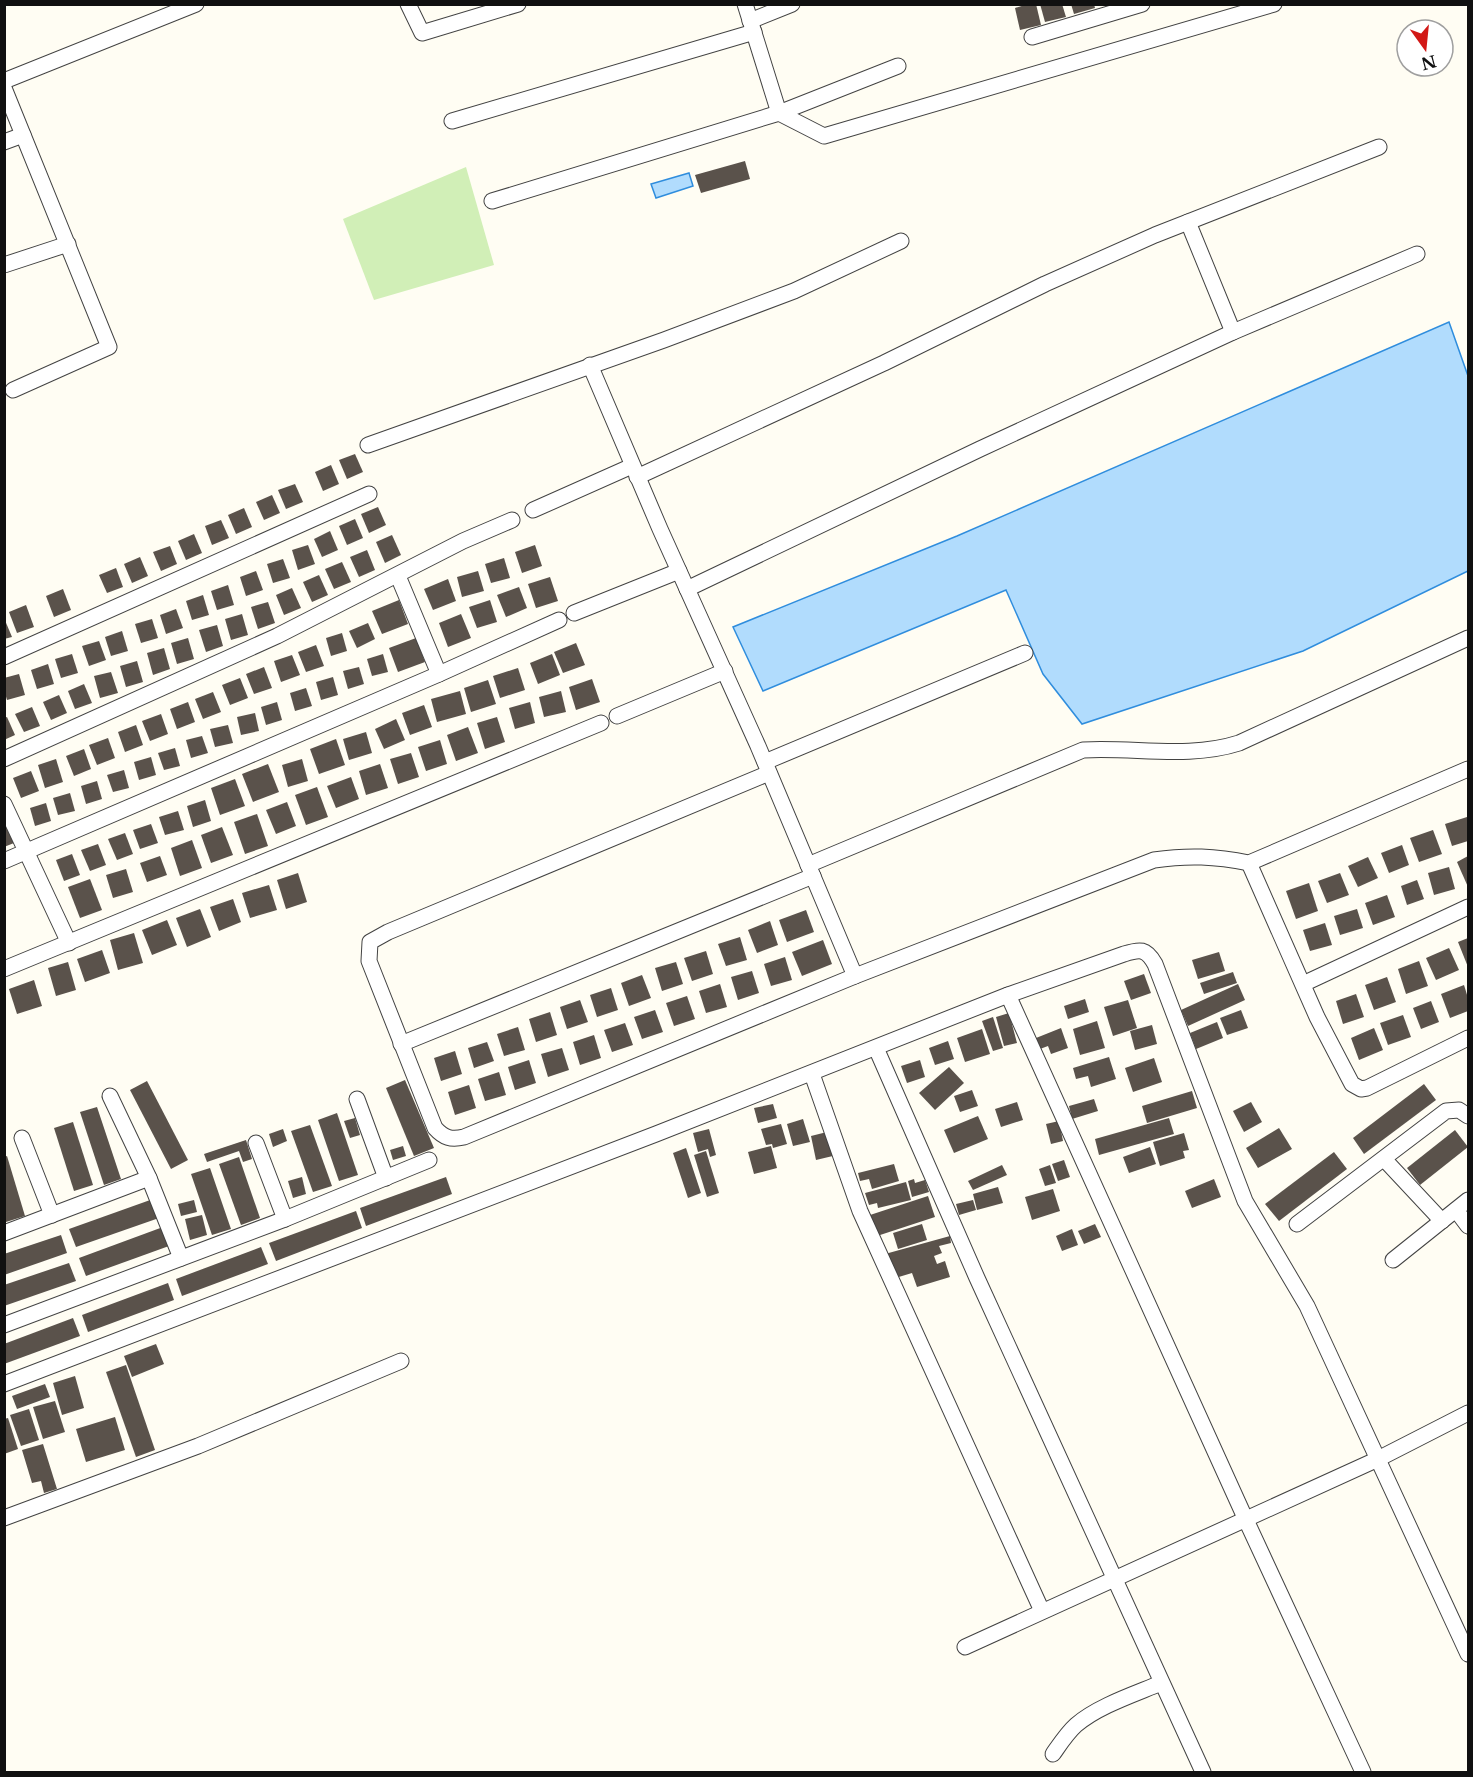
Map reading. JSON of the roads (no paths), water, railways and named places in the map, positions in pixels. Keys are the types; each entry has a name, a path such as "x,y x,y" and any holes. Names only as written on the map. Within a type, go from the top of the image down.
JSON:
{"street":[{"path":"4,81 196,4"},
{"path":"408,4 423,33 518,4"},
{"path":"745,4 779,113 824,136 1274,4"},
{"path":"452,121 752,26 792,4"},
{"path":"1032,38 1142,4"},
{"path":"492,201 779,113 898,66"},
{"path":"4,88 109,346 13,390"},
{"path":"4,142 23,135"},
{"path":"532,510 635,471 884,363 1045,284 1188,222 1380,147"},
{"path":"1188,222 1233,332"},
{"path":"368,445 664,340 794,291 901,241"},
{"path":"4,265 68,244"},
{"path":"687,589 1233,332 1418,254"},
{"path":"590,365 679,572 767,767 855,976"},
{"path":"4,657 369,494"},
{"path":"4,759 277,636 463,541 512,520"},
{"path":"574,613 679,572"},
{"path":"398,576 439,674"},
{"path":"4,861 559,620"},
{"path":"401,1044 811,870 1083,750 1122,748 1196,751 1222,748 1467,645"},
{"path":"1025,653 376,937 370,942 369,961 435,1128 443,1137 454,1139 855,976 1154,860 1186,855 1220,857 1249,863 1468,769"},
{"path":"617,716 725,671"},
{"path":"4,969 601,723"},
{"path":"4,804 69,943"},
{"path":"1249,863 1303,984 1352,1084 1361,1089 1367,1088 1468,1038"},
{"path":"1303,984 1468,907"},
{"path":"4,1384 812,1074 1008,995 1136,950 1150,954 1245,1201 1307,1306 1468,1654"},
{"path":"1008,995 1363,1773"},
{"path":"876,1048 977,1278 1203,1773"},
{"path":"812,1074 860,1211 1042,1611"},
{"path":"110,1096 149,1178 181,1258"},
{"path":"357,1098 386,1178"},
{"path":"1297,1224 1446,1111 1459,1110 1468,1116"},
{"path":"22,1138 52,1215"},
{"path":"256,1143 285,1219"},
{"path":"1384,1159 1442,1221"},
{"path":"4,1325 285,1219 429,1160"},
{"path":"4,1233 149,1178"},
{"path":"1393,1260 1468,1200"},
{"path":"1456,1210 1468,1226"},
{"path":"4,1518 198,1446 401,1361"},
{"path":"965,1647 1378,1459 1468,1413"},
{"path":"1053,1754 1077,1724 1096,1712 1161,1683"}],"water":[{"path":"689,173 693,186 656,198 651,184"},
{"path":"1449,322 1468,376 1468,571 1303,651 1082,724 1043,674 1006,590 763,691 733,627 957,536"}]}
